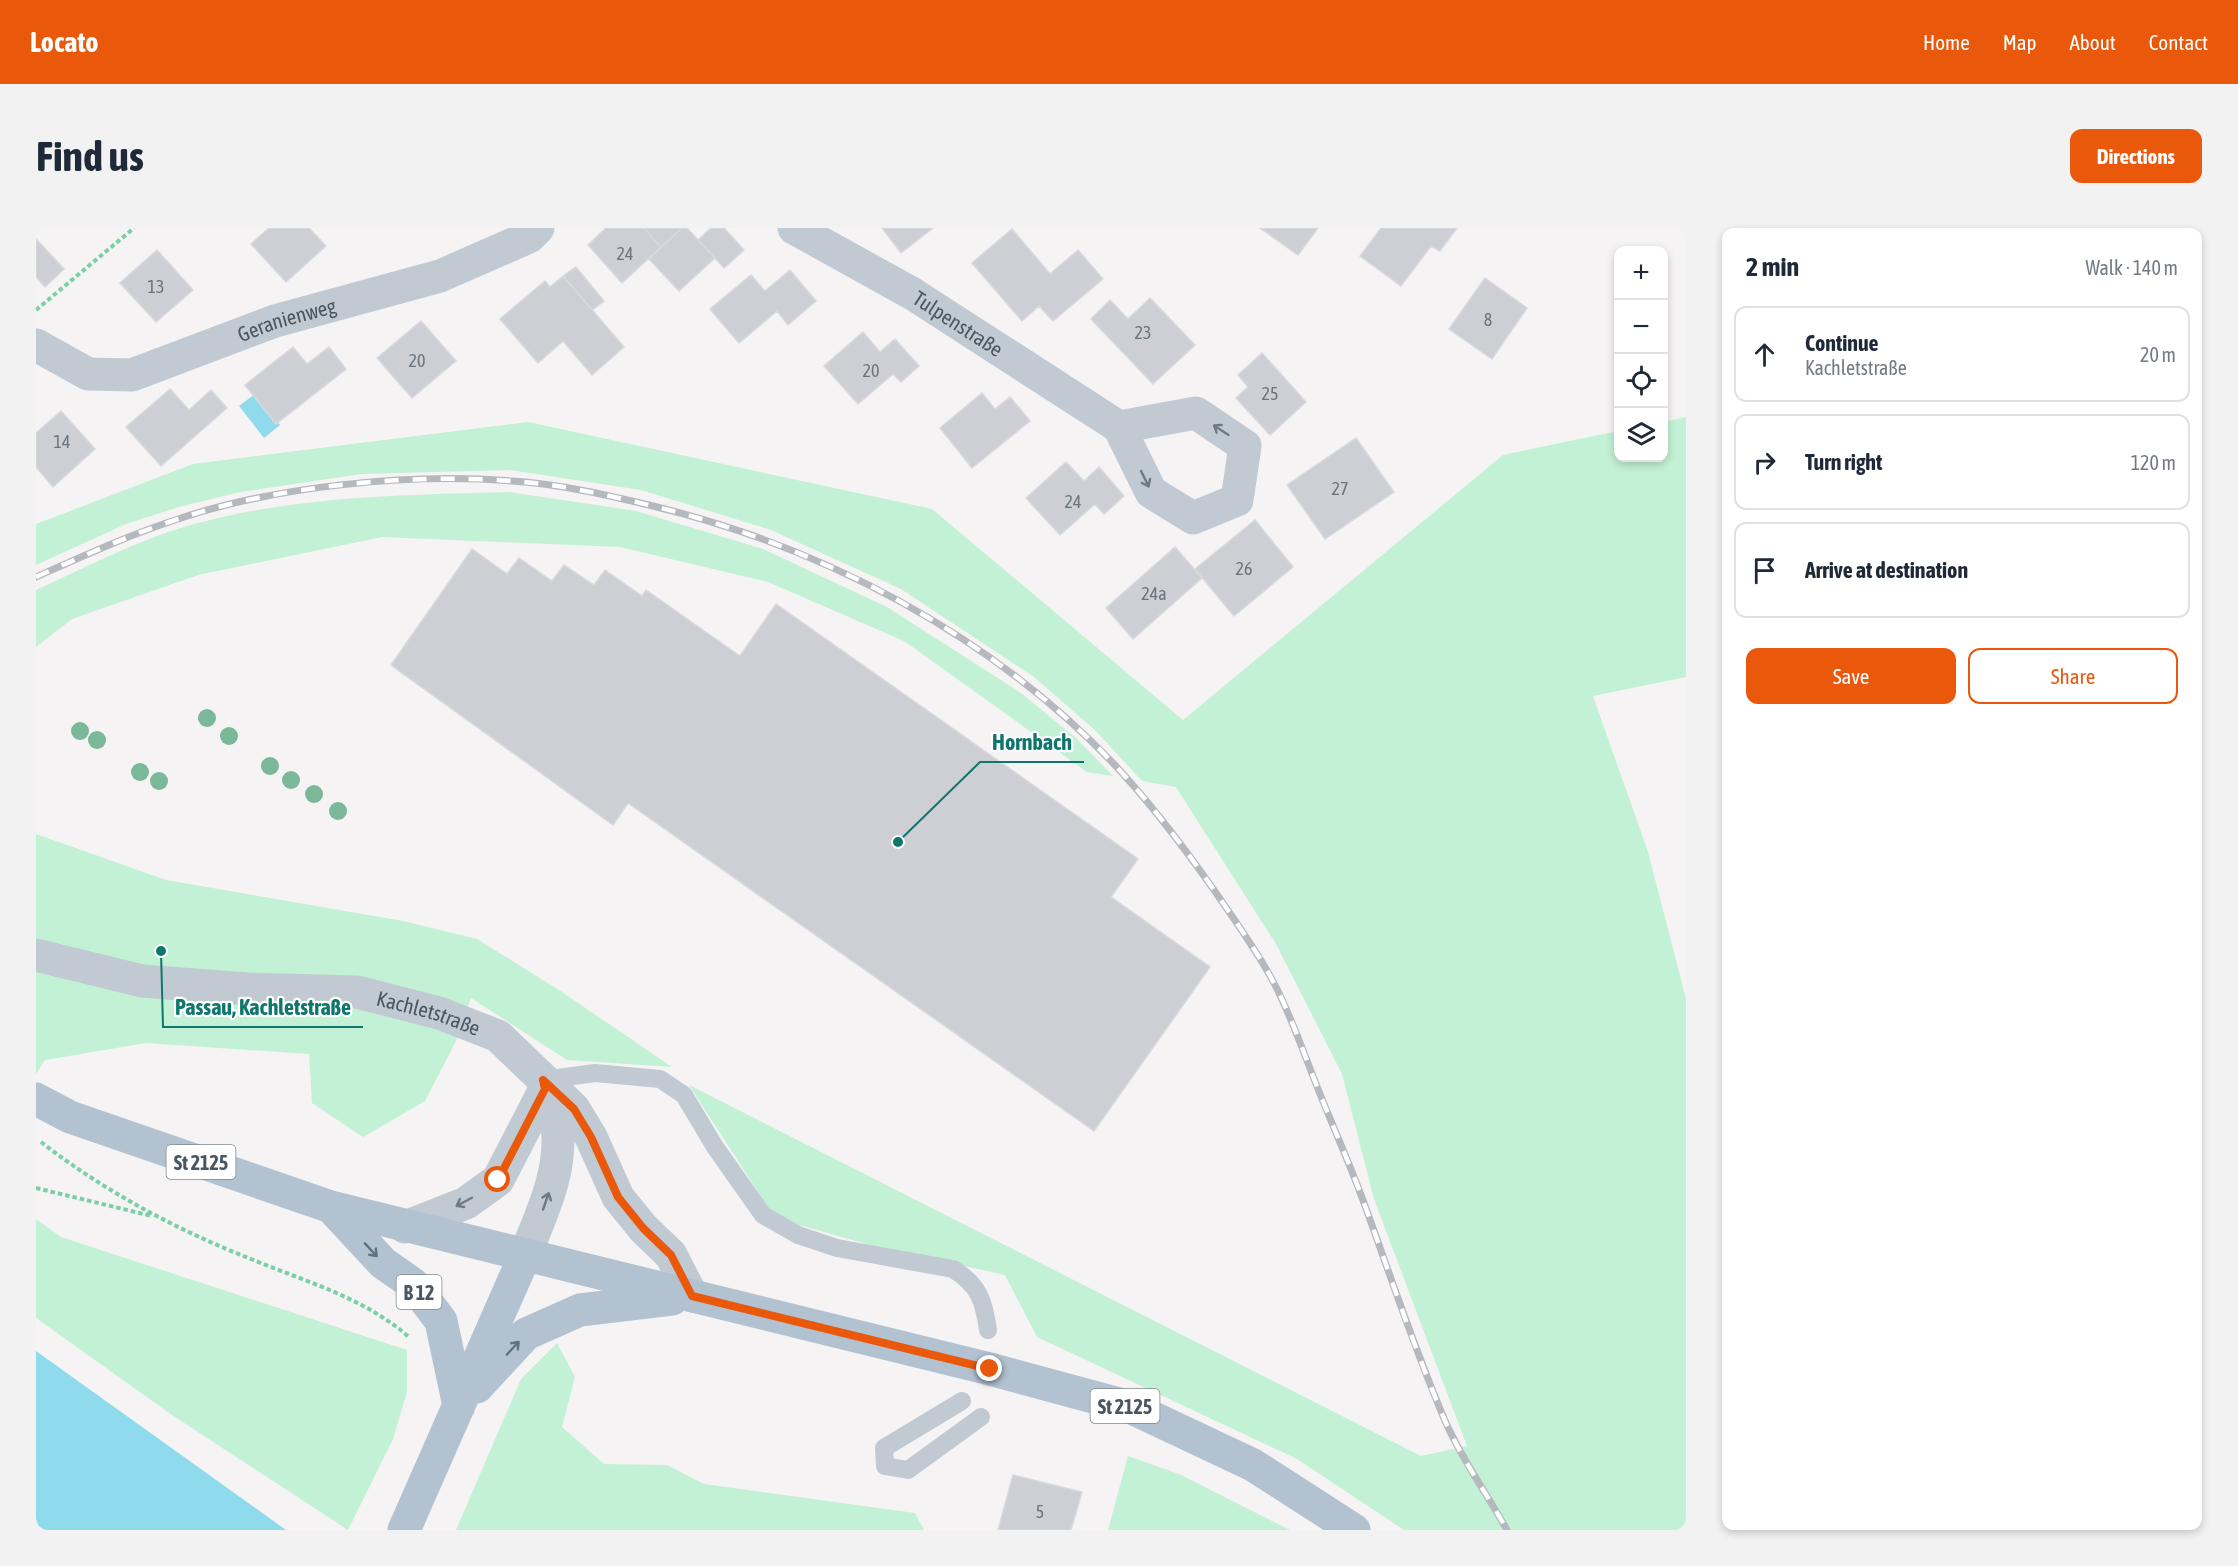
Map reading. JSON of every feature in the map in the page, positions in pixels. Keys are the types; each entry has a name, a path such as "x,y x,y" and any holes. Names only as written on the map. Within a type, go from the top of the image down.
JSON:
{"main road":[{"name":"St 2125","path":"36,1099 70,1117 331,1207 990,1369 1130,1407 1252,1466 1354,1530"},
{"path":"36,1125 70,1117"},
{"name":"B 12","path":"331,1207 383,1263 413,1284 441,1321 459,1406"},
{"path":"404,1530 525,1255"},
{"path":"459,1406 525,1334 580,1310 692,1296"}],"street":[{"name":"Geranienweg","path":"36,345 88,374 132,375 275,321 440,276 529,237 538,228"},
{"name":"Tulpenstraße","path":"794,228 913,294 1119,427"},
{"name":"Kachletstraße","path":"36,955 142,981 248,989 357,992 440,1013 498,1036 544,1085 557,1124 558,1150 548,1197 525,1255"},
{"path":"405,1227 466,1203 498,1180 544,1085 574,1109 591,1137 618,1197 643,1228 671,1255 692,1296"}],"lane":[{"path":"544,1085 595,1073 660,1079 684,1095 715,1146 763,1215 798,1235 837,1248 953,1269 969,1279 984,1304 988,1330"},
{"path":"962,1401 884,1448 885,1466 908,1470 981,1417"}],"path":[{"path":"36,310 134,228"},
{"path":"36,1138 69,1164 156,1216 250,1259 347,1296 392,1322 413,1340"},
{"path":"36,1188 156,1216"}],"green space":[{"path":"1686,417 1686,677 1593,696 1648,852 1686,999 1686,1530 1404,1530 1297,1459 1037,1337 1005,1275 870,1245 775,1218 689,1085 1421,1456 1467,1446 1374,1199 1342,1074 1276,944 1176,787 1142,781 1096,731 1034,677 901,589 771,530 641,490 510,470 362,474 240,492 179,507 126,524 36,565 36,524 193,464 528,422 932,509 1183,720 1503,455 1614,432 1614,462 1668,462 1668,421"},
{"path":"509,492 636,511 763,549 887,607 1021,693 1077,739 1113,776 1087,772 904,641 768,582 620,547 382,537 198,575 72,619 36,647 36,590 129,547 168,532 227,516 307,503 387,496"},
{"path":"36,834 166,880 403,921 477,939 562,992 672,1067 567,1060 471,998 456,1041 425,1101 363,1137 312,1103 309,1054 146,1043 45,1060 36,1074"},
{"path":"36,1219 61,1237 407,1350 407,1392 393,1439 348,1530 172,1415 36,1318"},
{"path":"557,1343 575,1377 562,1427 604,1464 667,1465 704,1484 915,1513 924,1530 456,1530 521,1379"},
{"path":"1128,1456 1179,1474 1290,1530 1108,1530"}],"water":[{"path":"255,394 280,425 264,438 239,406"},
{"path":"36,1351 286,1530 36,1530"}],"building":[{"path":"269,228 309,228 326,246 286,282 251,244"},
{"path":"606,228 644,228 661,247 622,283 588,245"},
{"path":"644,228 682,228 661,247"},
{"path":"682,228 687,228 715,258 679,291 649,259"},
{"path":"711,228 724,228 744,250 724,268 698,240"},
{"path":"882,228 933,228 901,253"},
{"path":"1260,228 1318,228 1298,255"},
{"path":"1381,228 1457,228 1440,251 1431,246 1401,286 1360,256"},
{"path":"1012,229 1050,274 1078,250 1103,279 1053,321 1039,306 1022,321 972,263"},
{"path":"36,239 64,269 45,287 36,277"},
{"path":"157,250 193,290 156,322 120,283"},
{"path":"576,267 604,301 592,310 563,276"},
{"path":"790,270 816,301 788,325 777,311 739,343 710,309 751,275 765,291"},
{"path":"563,276 624,347 592,375 563,341 538,363 500,319 545,281 550,287"},
{"path":"1485,278 1527,308 1492,359 1449,329"},
{"path":"1150,298 1195,345 1153,384 1091,319 1110,300 1128,319"},
{"path":"421,321 456,361 412,398 377,358"},
{"path":"863,332 880,352 895,339 919,366 901,382 893,374 858,404 824,366"},
{"path":"293,347 307,364 329,347 346,369 276,424 245,385"},
{"path":"1262,353 1306,402 1270,435 1236,398 1248,387 1238,375"},
{"path":"170,389 189,410 211,390 227,408 161,466 126,427"},
{"path":"982,393 995,409 1010,397 1030,421 972,468 940,428"},
{"path":"61,411 95,449 53,487 36,467 36,433"},
{"path":"1356,438 1394,492 1325,539 1287,485"},
{"path":"1066,462 1084,481 1099,467 1124,496 1104,514 1095,504 1060,535 1026,498"},
{"path":"1255,520 1293,567 1234,616 1195,569"},
{"path":"1175,547 1202,578 1133,639 1106,608"},
{"path":"472,549 507,574 519,558 552,581 564,565 594,585 605,570 642,596 646,590 740,656 776,604 1138,859 1111,897 1210,967 1094,1131 628,803 613,825 391,665"},
{"path":"1013,1475 1082,1492 1071,1530 998,1530"}],"railway":[{"path":"36,577 160,525 257,498 300,490 387,481 430,479 512,481 601,494 653,506 779,545 841,572 900,602 958,636 1013,674 1064,716 1112,762 1178,840 1261,961 1287,1010 1353,1174 1446,1423 1467,1464 1507,1530"}],"place":[{"name":"Hornbach","path":"898,842"},
{"name":"Passau, Kachletstraße","path":"161,951"}],"route":[{"path":"498,1180 545,1089 543,1080 574,1109 591,1137 618,1197 643,1228 671,1255 692,1296 990,1369"}]}
